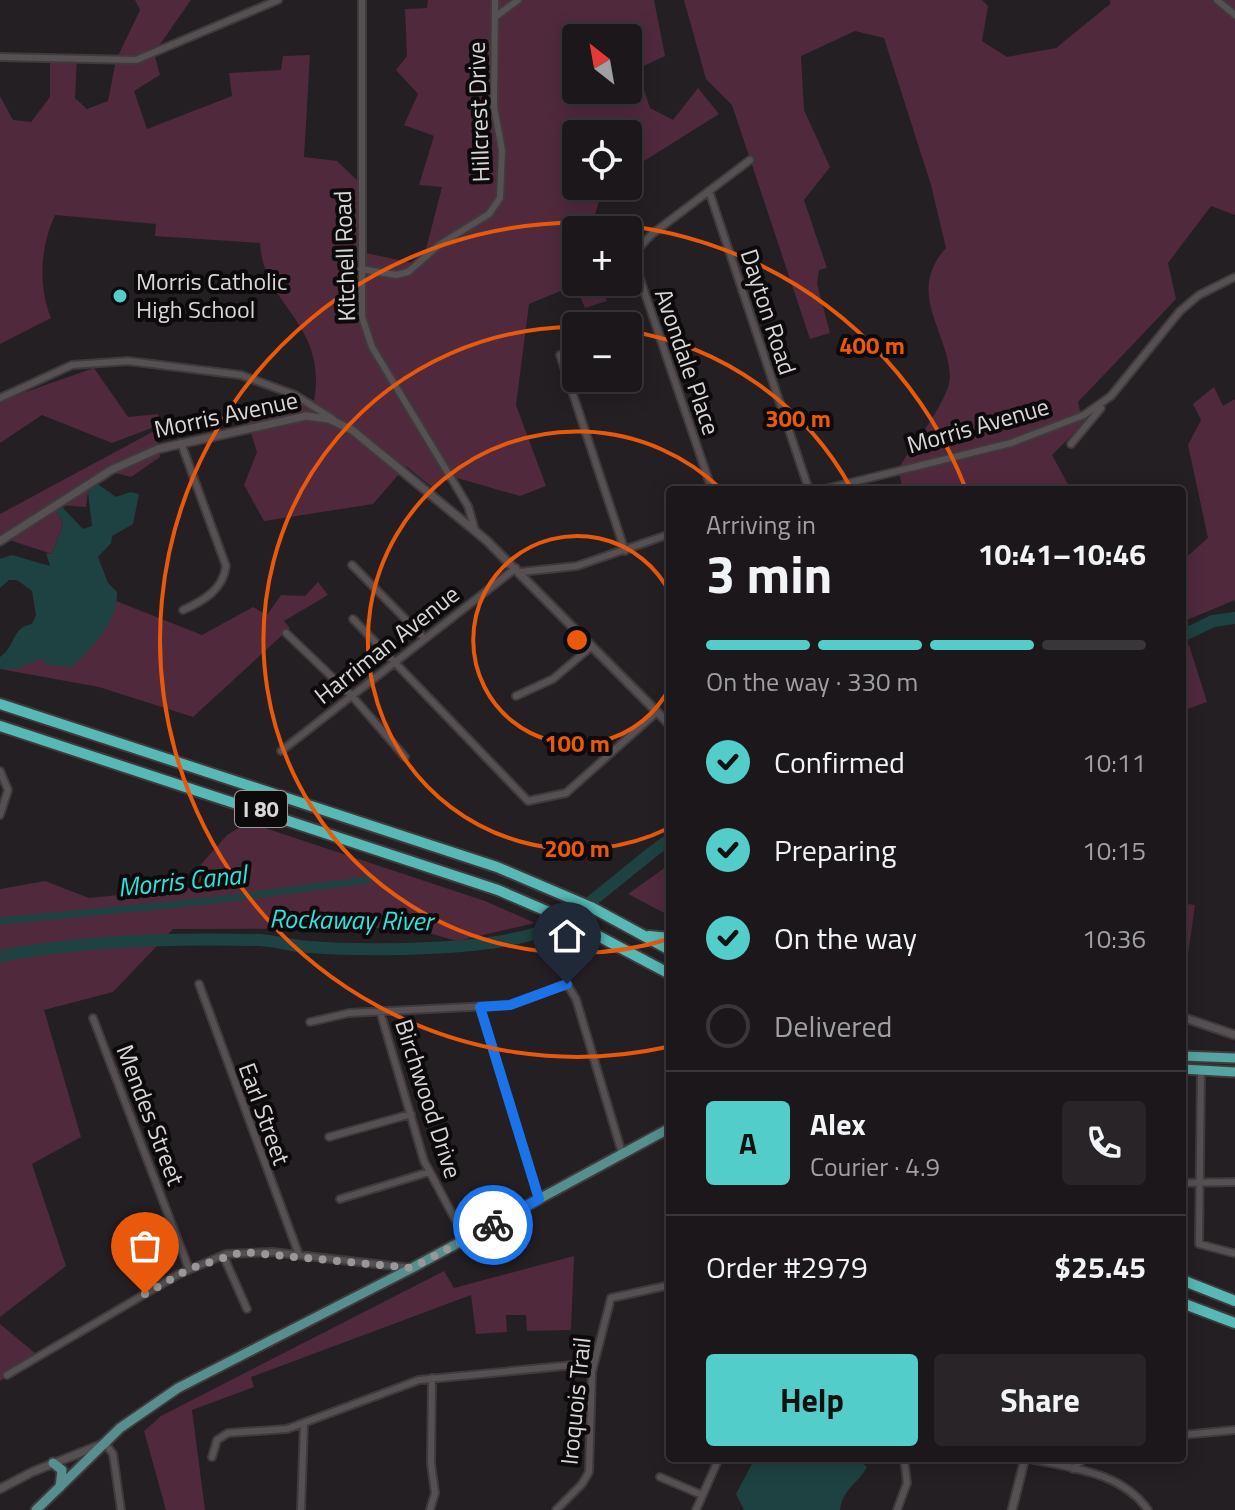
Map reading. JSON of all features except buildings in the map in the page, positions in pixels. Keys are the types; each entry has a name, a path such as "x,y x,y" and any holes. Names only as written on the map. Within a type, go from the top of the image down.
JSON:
{"highway":[{"name":"I 80","path":"0,704 462,854 556,891 666,948"},
{"name":"I 80","path":"0,726 420,862 521,899 666,972"},
{"path":"645,935 666,938"},
{"path":"1186,1056 1235,1058"},
{"path":"1186,1069 1235,1072"},
{"path":"1186,1282 1235,1301"},
{"path":"1186,1305 1235,1323"}],"main road":[{"path":"36,1510 134,1417 178,1388 466,1240 666,1130"},
{"path":"53,1463 62,1470 60,1487"}],"street":[{"path":"0,57 136,60 278,0"},
{"name":"Kitchell Road","path":"362,0 362,317 368,339 468,506 475,530"},
{"name":"Hillcrest Drive","path":"361,269 396,275 408,272 495,207 502,188 494,107 495,0"},
{"path":"494,17 518,0"},
{"path":"1218,0 1235,15"},
{"path":"709,191 750,160"},
{"name":"Avondale Place","path":"709,191 639,246 635,260 711,486"},
{"name":"Dayton Road","path":"709,191 808,486"},
{"name":"Morris Avenue","path":"837,486 1011,443 1084,415 1111,396 1180,311 1199,295 1235,277"},
{"path":"560,355 625,551"},
{"path":"0,398 56,370 85,363 120,361 241,375 295,395 338,422 490,543 666,721"},
{"path":"1071,444 1111,396"},
{"name":"Morris Avenue","path":"0,541 111,470 145,453 297,417 319,417 338,422"},
{"path":"181,443 226,566 223,579 211,594 183,610"},
{"path":"518,570 577,566 666,536"},
{"path":"352,565 425,639"},
{"name":"Harriman Avenue","path":"281,751 518,570"},
{"path":"353,619 520,797 528,801 566,793 657,712"},
{"path":"286,633 352,696 405,757"},
{"path":"516,696 553,679 592,646"},
{"path":"0,771 8,790 0,815"},
{"name":"Earl Street","path":"199,984 299,1255"},
{"path":"310,1022 338,1014 510,1005 567,984 576,999 622,1153"},
{"path":"480,1007 539,1199"},
{"name":"Birchwood Drive","path":"380,1011 429,1172 466,1240"},
{"name":"Mendes Street","path":"93,1018 189,1269"},
{"path":"1186,1018 1235,1035"},
{"path":"1201,1070 1199,1244 1233,1253"},
{"path":"329,1137 411,1114"},
{"path":"340,1199 429,1172"},
{"path":"1186,1183 1235,1182"},
{"path":"7,1375 189,1269 223,1255 242,1252 299,1255 412,1268"},
{"path":"223,1255 247,1309"},
{"name":"Iroquois Trail","path":"556,1510 582,1484 589,1472 594,1363 611,1298 666,1286"},
{"path":"212,1457 217,1440 228,1433 271,1432 304,1424 432,1378 594,1363"},
{"path":"430,1510 435,1493 431,1463 432,1378"},
{"path":"301,1510 304,1424"},
{"path":"1186,1435 1235,1430"},
{"path":"0,1489 53,1463 105,1443 113,1454 121,1510"},
{"path":"696,1510 717,1462"},
{"path":"897,1510 907,1483 904,1462"},
{"path":"1012,1510 1025,1462"},
{"path":"1043,1462 1124,1484 1148,1510"},
{"path":"1073,1469 1080,1462"},
{"path":"660,1477 702,1495"}],"shaded area":[{"path":"135,0 191,0 154,53 160,75 134,91 147,129 232,96 229,73 281,70 283,56 310,55 304,157 337,161 359,182 361,252 422,265 442,187 419,185 434,136 404,125 418,94 396,70 407,56 405,9 427,8 428,0 654,0 665,56 642,67 642,24 562,24 562,104 642,104 642,84 650,108 673,120 698,88 719,114 642,162 642,120 562,120 562,200 600,200 594,216 562,216 562,290 529,304 516,405 546,486 520,496 450,476 433,488 406,466 373,504 264,521 244,485 257,452 244,411 314,401 316,374 304,333 272,284 260,243 155,236 156,224 55,215 46,240 42,266 44,293 51,318 0,344 0,96 13,120 31,122 50,97 50,58 77,57 75,98 87,109 108,101 116,60 140,10"},
{"path":"684,0 982,0 988,6 982,41 1007,57 1056,48 1110,4 1110,0 1235,0 1235,215 1211,206 1168,263 1176,299 1078,402 1083,424 1052,455 1069,486 902,486 898,469 937,411 950,377 929,297 929,281 934,265 946,248 931,185 884,38 855,31 801,56 804,110 830,167 804,200 827,268 819,270 817,284 830,333 810,339 732,105 706,79"},
{"path":"580,296 605,296 607,301 585,308"},
{"path":"94,368 128,417 158,414 162,424 112,443 42,415 0,443 0,401"},
{"path":"1214,387 1223,406 1235,399 1235,600 1186,620 1186,557 1208,538 1188,445 1201,420 1193,404"},
{"path":"156,430 160,457 131,477 108,471 88,492 86,507 60,505 56,509 63,524 52,554 0,537 0,514"},
{"path":"318,582 328,595 284,621 290,628 193,717 99,687 0,669 0,658 106,597 202,635 253,607 267,615 281,595 305,596"},
{"path":"1189,645 1207,702 1186,710 1186,646"},
{"path":"244,825 262,827 485,901 535,923 457,941 411,928 173,929 113,992 44,1010 81,1137 32,1164 66,1266 0,1317 0,889 45,881 89,898 199,887 195,871 227,835"},
{"path":"666,867 666,914 628,894"},
{"path":"1186,904 1195,905 1186,969"},
{"path":"574,1256 571,1330 527,1331 526,1315 506,1315 507,1332 476,1334 471,1295 251,1377 254,1387 192,1410 205,1510 166,1510 144,1431 161,1416 444,1271 454,1288"},
{"path":"0,1324 36,1354 0,1381"}],"water":[{"path":"96,483 116,497 130,492 139,494 133,524 112,536 111,543 98,557 108,583 117,592 108,624 95,643 71,667 48,665 41,659 16,669 0,669 0,657 20,629 32,624 36,615 32,591 17,580 9,580 0,588 0,559 12,555 50,566 46,553 52,554 63,524 56,509 60,505 83,529 92,526 88,492"},
{"path":"753,1462 861,1462 867,1467 847,1491 840,1510 744,1510 736,1494"}],"waterway":[{"name":"Rockaway River","path":"1186,634 1213,621 1235,618"},
{"name":"Rockaway River","path":"0,956 64,946 163,940 260,940 308,947 364,949 434,948 502,941 531,935 569,917 666,842"},
{"name":"Morris Canal","path":"0,921 208,901 368,880"}],"way so far":[{"path":"145,1294 189,1269 226,1254 242,1252 272,1252 412,1268 493,1225"}],"place":[{"name":"Morris Catholic High School","path":"120,296"}],"route":[{"path":"493,1225 539,1199 529,1177 480,1007 510,1005 560,984 567,984"}]}
